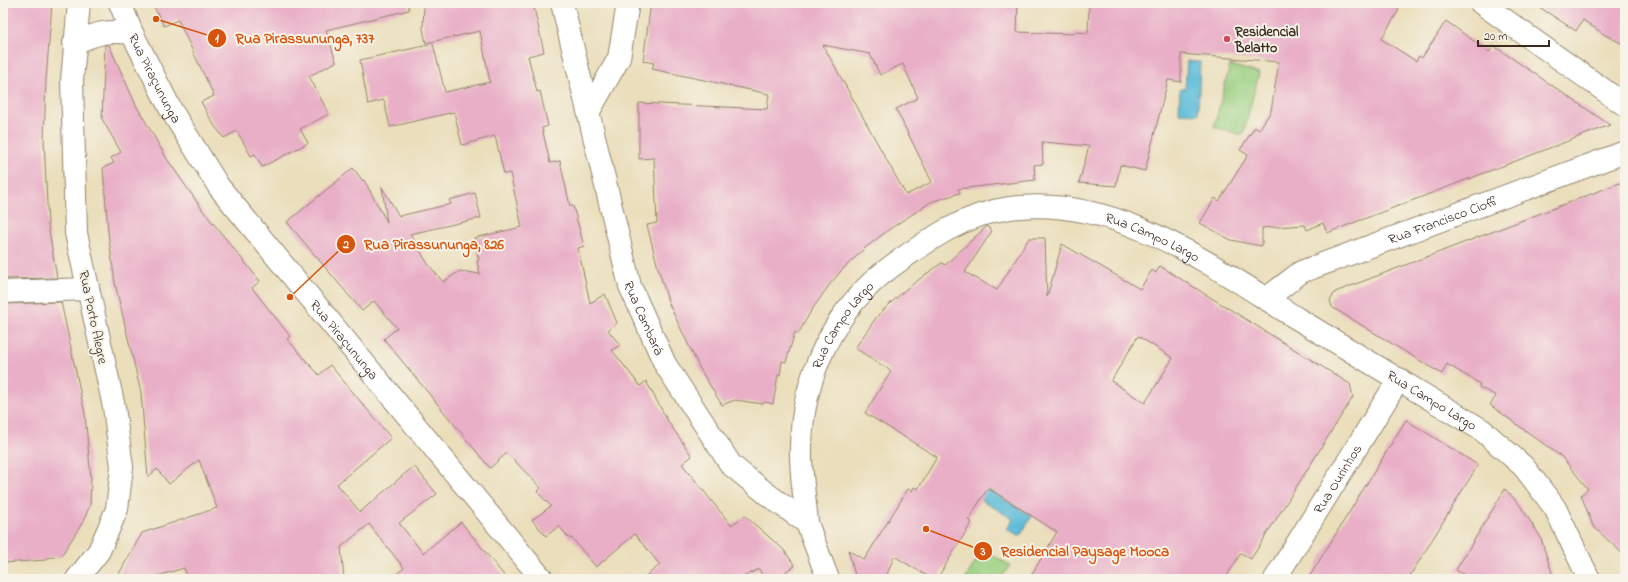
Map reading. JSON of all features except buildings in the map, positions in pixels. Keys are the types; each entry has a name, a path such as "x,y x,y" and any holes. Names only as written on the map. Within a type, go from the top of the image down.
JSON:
{"street":[{"name":"Rua Porto Alegre","path":"77,579 99,551 118,509 122,466 114,407 76,233 72,80 74,43 79,3"},
{"name":"Rua Piraçununga","path":"120,3 132,32 171,110 219,187 542,579"},
{"name":"Rua Cambará","path":"562,3 630,286 665,364 731,465 767,494 807,523"},
{"path":"589,111 619,58 628,3"},
{"path":"1481,3 1625,105"},
{"path":"74,43 95,34 111,30 132,32"},
{"name":"Rua Francisco Cioffi","path":"1266,299 1301,272 1625,152"},
{"name":"Rua Campo Largo","path":"807,523 801,448 804,404 814,369 834,328 856,299 881,274 927,240 971,217 1011,208 1057,206 1102,214 1164,238 1482,430 1524,467 1555,508 1589,579"},
{"path":"3,292 88,289"},
{"name":"Rua Ourinhos","path":"1275,579 1399,379"},
{"path":"807,523 828,579"}],"green space":[{"path":"1230,65 1259,73 1243,135 1214,127"},
{"path":"983,550 1010,565 1001,579 965,579"}],"water":[{"path":"1187,61 1200,62 1198,114 1179,113 1180,89 1185,89"},
{"path":"945,464 1032,516 1020,536 1007,529 1013,519 939,475"}],"place":[{"name":"Rua Pirassununga, 737","path":"156,19"},
{"name":"Residencial Belatto","path":"1227,39"},
{"name":"Rua Pirassununga, 826","path":"290,297"},
{"name":"Residencial Paysage Mooca","path":"926,529"}]}
